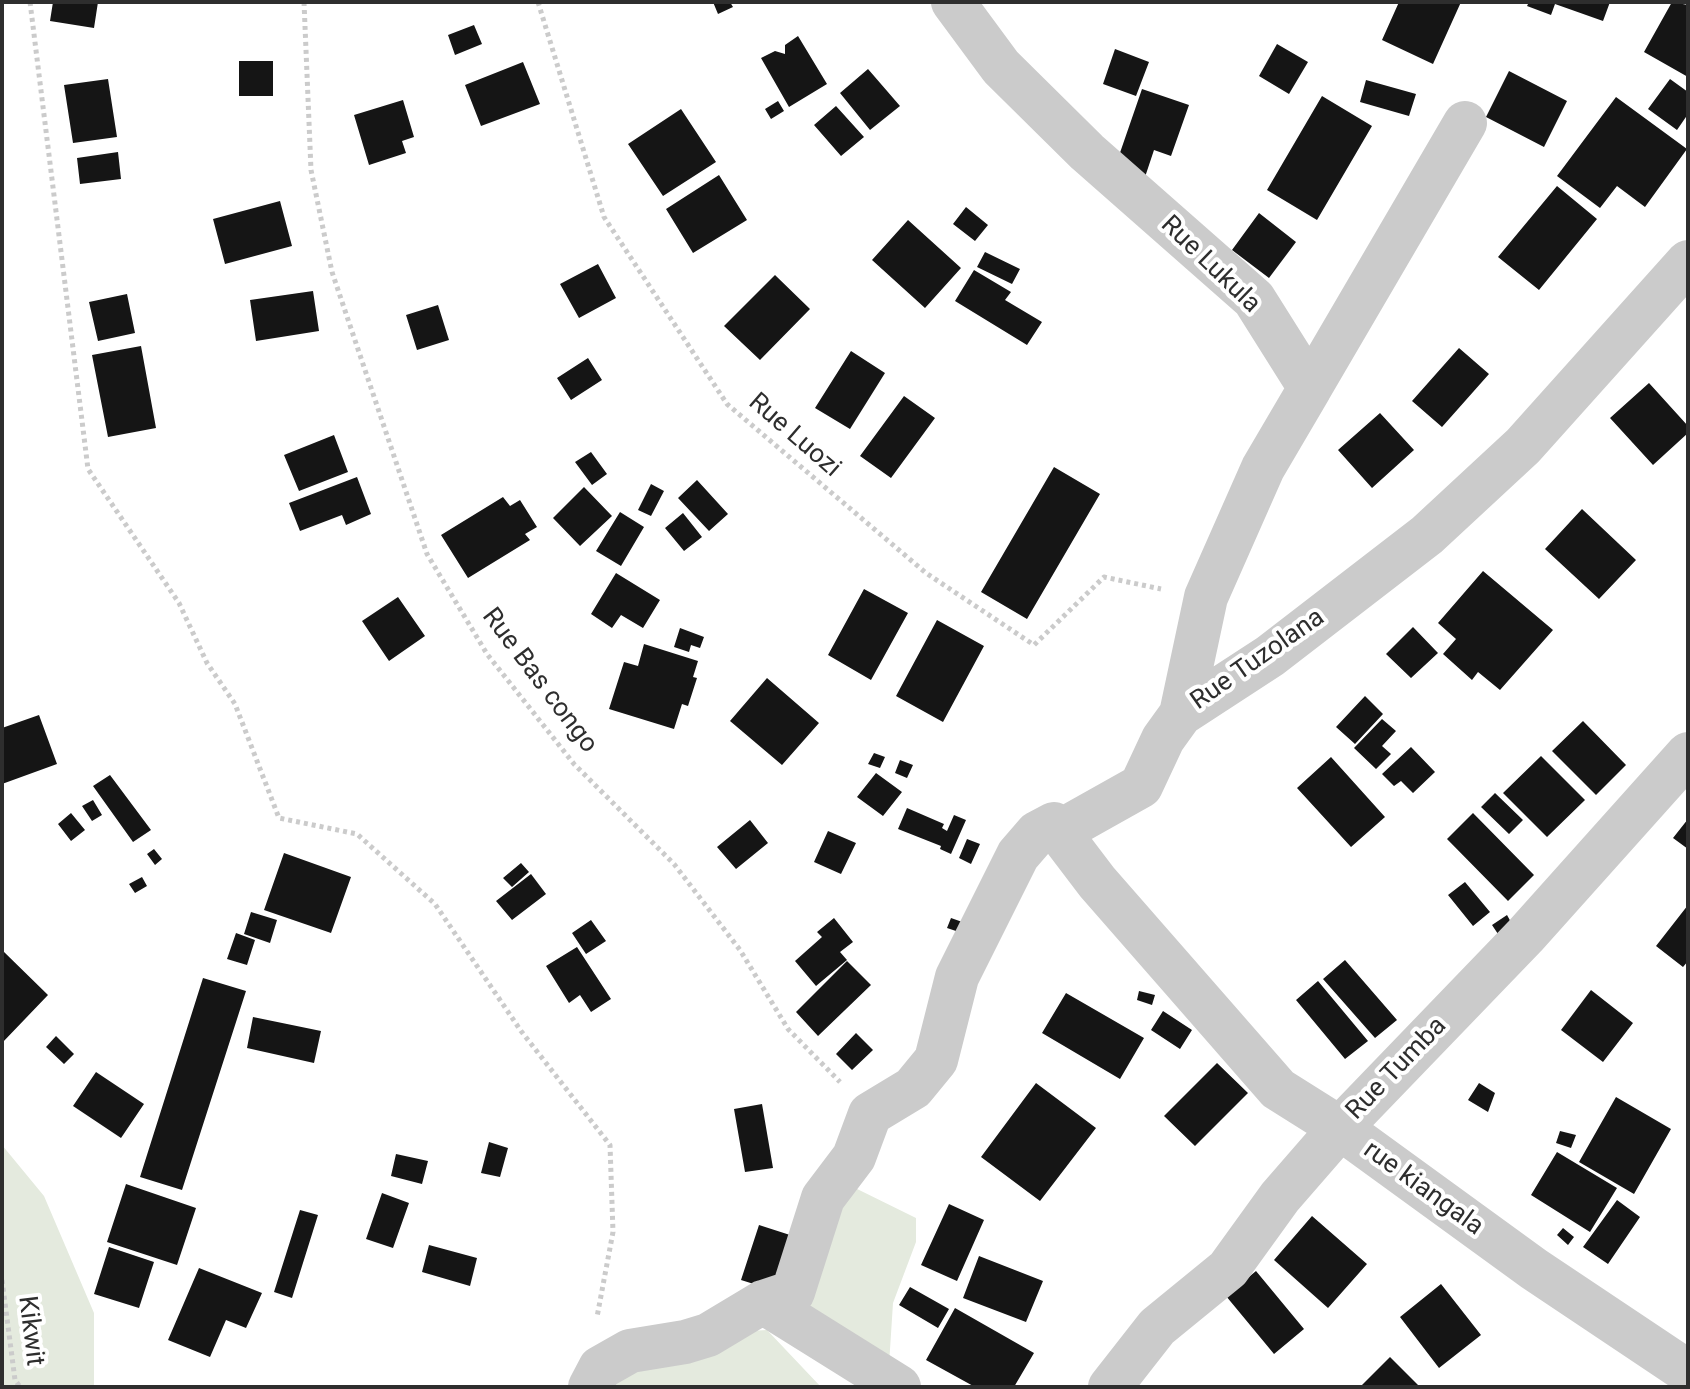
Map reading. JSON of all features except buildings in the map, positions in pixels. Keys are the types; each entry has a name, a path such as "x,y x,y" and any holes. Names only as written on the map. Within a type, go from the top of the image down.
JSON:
{"street":[{"name":"Rue Lukula","path":"953,2 1001,67 1023,89 1087,152 1254,299 1310,388"},
{"path":"1181,714 1206,597 1263,468 1465,123"},
{"name":"Rue Tuzolana","path":"870,1114 913,1088 936,1060 957,977 1018,855 1037,833 1054,824 1059,832 1141,786 1163,739 1181,714 1270,656 1427,535 1523,446 1688,262"},
{"name":"Rue Tumba","path":"1110,1387 1157,1327 1228,1269 1280,1197 1340,1128 1525,936 1688,754"},
{"name":"rue kiangala","path":"1059,832 1097,882 1278,1089 1340,1128 1534,1269 1688,1372"},
{"path":"595,1377 630,1351 708,1335 763,1302 793,1292 823,1198 854,1157 870,1114"},
{"path":"763,1302 899,1387"}],"path":[{"path":"30,2 88,469 179,603 207,663 235,704 279,818 357,834 435,904 521,1031 610,1145 613,1232 597,1313 595,1377"},
{"name":"Rue Bas congo","path":"304,2 311,170 332,272 427,554 487,654 574,764 674,864 740,950 788,1029 870,1114"},
{"name":"Rue Luozi","path":"538,2 604,217 727,404 926,573 1034,645 1104,577 1206,597"},
{"name":"Kikwit","path":"2,1280 15,1380 20,1387"}],"shaded area":[{"path":"2,1145 44,1196 94,1313 94,1387 2,1387"},
{"path":"849,1185 916,1218 916,1242 893,1303 889,1365 801,1302"},
{"path":"767,1330 821,1387 608,1387 623,1372 750,1331"}]}
